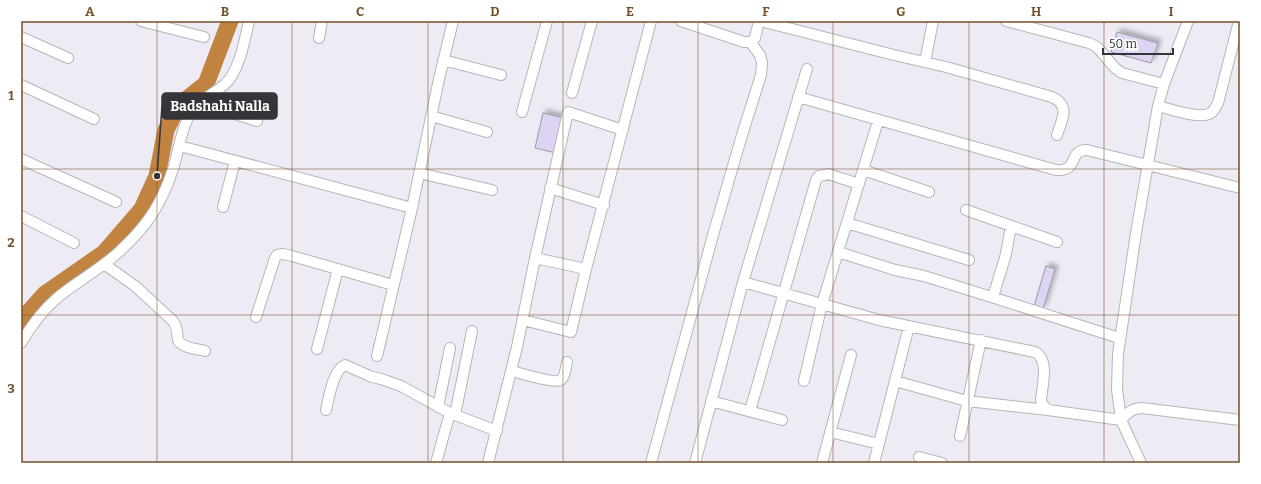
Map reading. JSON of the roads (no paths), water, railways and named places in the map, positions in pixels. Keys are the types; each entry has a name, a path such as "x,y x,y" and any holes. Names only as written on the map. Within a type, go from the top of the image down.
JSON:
{"street":[{"path":"141,21 204,37"},
{"path":"21,343 36,319 52,303 122,249 156,210 162,200 169,182 186,122 190,113 196,105 225,84 230,78 239,59 249,21"},
{"path":"319,38 322,21"},
{"path":"376,356 412,208 453,21"},
{"path":"522,112 548,21"},
{"path":"572,93 592,21"},
{"path":"523,320 571,332 651,21"},
{"path":"685,22 744,42 750,42 755,38 760,21 1052,96 1060,100 1063,105 1064,113 1057,135"},
{"path":"924,62 933,21"},
{"path":"1006,21 1089,43 1097,47 1115,68 1122,73 1164,84"},
{"path":"1141,463 1121,420 1116,370 1119,338 1158,106 1164,84 1188,21"},
{"path":"1158,106 1193,114 1206,115 1211,113 1218,103 1240,21"},
{"path":"21,37 68,58"},
{"path":"651,463 715,228 761,75 762,63 760,55 750,42"},
{"path":"444,60 501,76"},
{"path":"695,463 743,282 806,69"},
{"path":"21,85 94,119"},
{"path":"213,93 214,103 219,109 257,121"},
{"path":"798,98 1056,170 1069,168 1078,152 1087,150 1240,188"},
{"path":"488,463 512,371 550,188 568,112 623,130"},
{"path":"431,116 487,132"},
{"path":"804,381 822,304 860,184 878,121"},
{"path":"180,146 412,208"},
{"path":"21,159 116,202"},
{"path":"223,207 235,161"},
{"path":"863,170 929,192"},
{"path":"419,173 492,190"},
{"path":"750,411 816,180 820,176 828,174 860,184"},
{"path":"550,188 604,205"},
{"path":"966,210 1057,242"},
{"path":"21,216 74,243"},
{"path":"847,223 969,260"},
{"path":"993,297 1006,254 1011,226"},
{"path":"838,252 895,270 924,276 993,297 1119,338"},
{"path":"256,317 277,255 283,254 292,256 393,285"},
{"path":"535,258 586,269"},
{"path":"104,264 135,286 172,321 176,327 180,342 185,345 206,350"},
{"path":"317,349 338,269"},
{"path":"743,282 878,320 1029,350 1040,354 1044,368 1041,400 1042,404 1048,410"},
{"path":"874,463 909,326"},
{"path":"436,463 452,414 472,331"},
{"path":"960,436 981,340"},
{"path":"438,407 450,348"},
{"path":"822,463 851,354"},
{"path":"512,371 558,381 563,376 567,362"},
{"path":"326,410 335,376 338,370 345,365 372,377 406,389 452,414 497,431"},
{"path":"895,381 967,401 1121,420"},
{"path":"712,401 782,420"},
{"path":"1121,420 1129,412 1136,408 1240,420"},
{"path":"830,432 879,444"},
{"path":"919,457 942,463"}],"waterway":[{"path":"21,321 45,294 104,253 142,209 157,176 166,130 178,106 206,84 230,21"}],"place":[{"name":"Badshahi Nalla","path":"157,176"}]}
